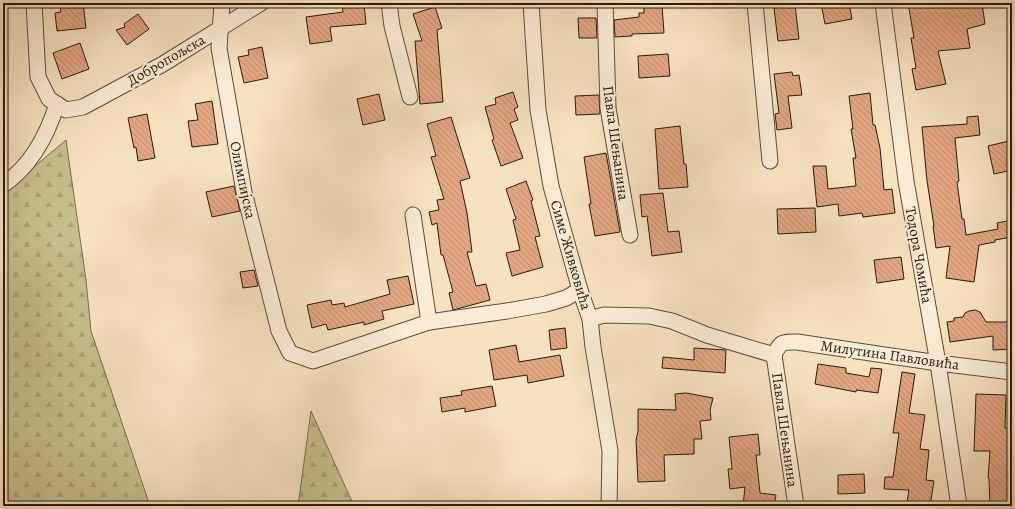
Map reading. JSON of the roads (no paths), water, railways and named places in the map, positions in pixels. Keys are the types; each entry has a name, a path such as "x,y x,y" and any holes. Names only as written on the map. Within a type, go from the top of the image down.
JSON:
{"street":[{"path":"3,185 19,172 40,145 50,125 62,107 49,99 38,77 34,3"},
{"name":"Олимпијска","path":"222,3 219,48 244,192 279,331 290,353 313,361 429,322"},
{"name":"Добропољска","path":"62,107 83,107 163,64 261,3"},
{"path":"388,3 392,26 410,97"},
{"name":"Симе Живковића","path":"531,3 538,110 551,186 580,290 590,319 592,347 610,452 609,506"},
{"name":"Павла Шењанина","path":"605,3 608,108 630,235"},
{"path":"755,3 770,161"},
{"name":"Тодора Чомића","path":"883,3 906,181 938,364 959,506"},
{"path":"413,215 429,322 546,304 566,298 580,290"},
{"path":"590,319 604,315 649,316 672,321 707,335 774,355"},
{"name":"Милутина Павловића","path":"774,355 779,345 785,342 797,342 938,364 1012,372"},
{"name":"Павла Шењанина","path":"774,355 796,506"}]}
